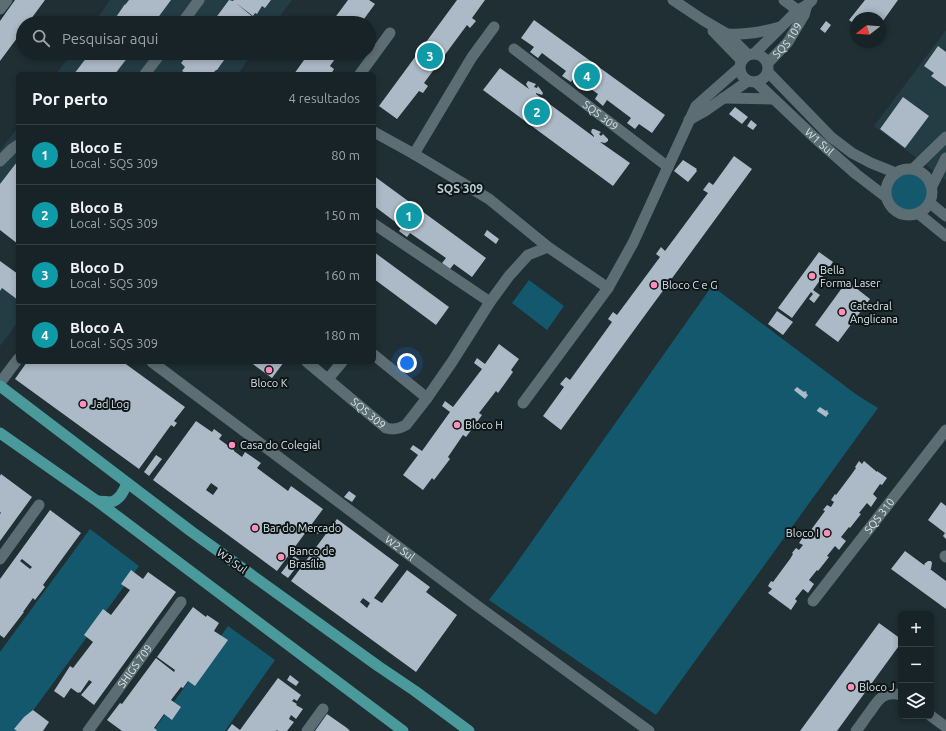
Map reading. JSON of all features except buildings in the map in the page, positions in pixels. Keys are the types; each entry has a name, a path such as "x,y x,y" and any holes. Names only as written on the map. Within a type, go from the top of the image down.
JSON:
{"main road":[{"name":"W3 Sul","path":"0,386 192,532 468,731"},
{"path":"0,434 97,501 403,731"},
{"path":"97,501 111,502 118,499 123,493 127,483"}],"street":[{"path":"0,9 7,0"},
{"path":"187,16 199,0"},
{"path":"673,0 727,34 746,59"},
{"name":"SQS 109","path":"784,0 805,8"},
{"name":"SQS 109","path":"746,59 780,27 805,8"},
{"name":"SQS 109","path":"768,67 788,42 805,8"},
{"path":"703,20 746,59"},
{"path":"414,154 467,64 494,26"},
{"path":"727,34 754,34 780,27"},
{"path":"376,52 390,33"},
{"name":"SQS 309","path":"514,49 668,167"},
{"path":"523,402 608,288 633,242 668,167 689,121 696,106 746,59 763,56 768,67 764,79 752,82 723,98 689,121"},
{"path":"746,59 742,76 752,82"},
{"path":"146,72 155,60"},
{"path":"361,72 370,60"},
{"name":"W1 Sul","path":"768,67 831,137 852,153 871,163 896,173"},
{"name":"W1 Sul","path":"752,82 856,174 886,196"},
{"path":"723,98 773,99"},
{"path":"376,133 489,199 548,246 608,288"},
{"path":"913,169 946,137"},
{"path":"0,161 16,146"},
{"path":"932,186 946,158"},
{"path":"913,169 922,172 928,179 932,186 933,195 925,210 919,214 911,216 903,215 890,205 886,196 887,188 890,179 896,173 913,169"},
{"path":"930,203 946,216"},
{"path":"919,214 946,236"},
{"path":"376,225 490,302"},
{"name":"SQS 309","path":"309,364 386,428 395,429 406,425 452,362 490,302 509,276 528,255 548,246"},
{"path":"376,357 427,398"},
{"path":"0,383 16,362"},
{"name":"W2 Sul","path":"155,364 476,605 649,731"},
{"path":"328,379 340,364"},
{"name":"SQS 310","path":"813,601 946,430"},
{"path":"0,559 39,505"},
{"name":"SHIGS 709","path":"88,731 181,602"},
{"path":"856,731 879,699 886,694 898,694"},
{"path":"306,731 323,709"},
{"path":"934,718 946,727"}],"shaded area":[{"path":"110,0 292,0 280,16 99,16"},
{"path":"946,30 946,180 874,126"},
{"path":"67,60 248,60 239,72 58,72"},
{"path":"16,130 16,238 0,226 0,151"},
{"path":"906,174 914,174 924,179 928,186 928,200 924,207 914,212 906,212 896,207 894,204 891,197 891,189 896,179 899,177"},
{"path":"0,266 16,278 16,325 0,346"},
{"path":"529,280 564,306 547,330 512,303"},
{"path":"712,286 857,395 878,408 656,715 489,600"},
{"path":"90,529 139,566 18,731 0,731 0,652"},
{"path":"228,626 275,660 225,731 153,731"}],"place":[{"name":"Bloco D","path":"430,56"},
{"name":"Bloco A","path":"587,76"},
{"name":"Bloco B","path":"537,112"},
{"name":"Bloco E","path":"409,216"},
{"name":"Bella Forma Laser","path":"812,276"},
{"name":"Bloco C e G","path":"654,285"},
{"name":"Catedral Anglicana","path":"842,312"},
{"name":"Bloco K","path":"269,370"},
{"name":"Jad Log","path":"83,404"},
{"name":"Bloco H","path":"457,425"},
{"name":"Casa do Colegial","path":"232,445"},
{"name":"Bar do Mercado","path":"255,528"},
{"name":"Bloco I","path":"827,533"},
{"name":"Banco de Brasília","path":"281,557"},
{"name":"Bloco J","path":"851,687"}],"district":[{"name":"SQS 309","path":"460,188"}]}
